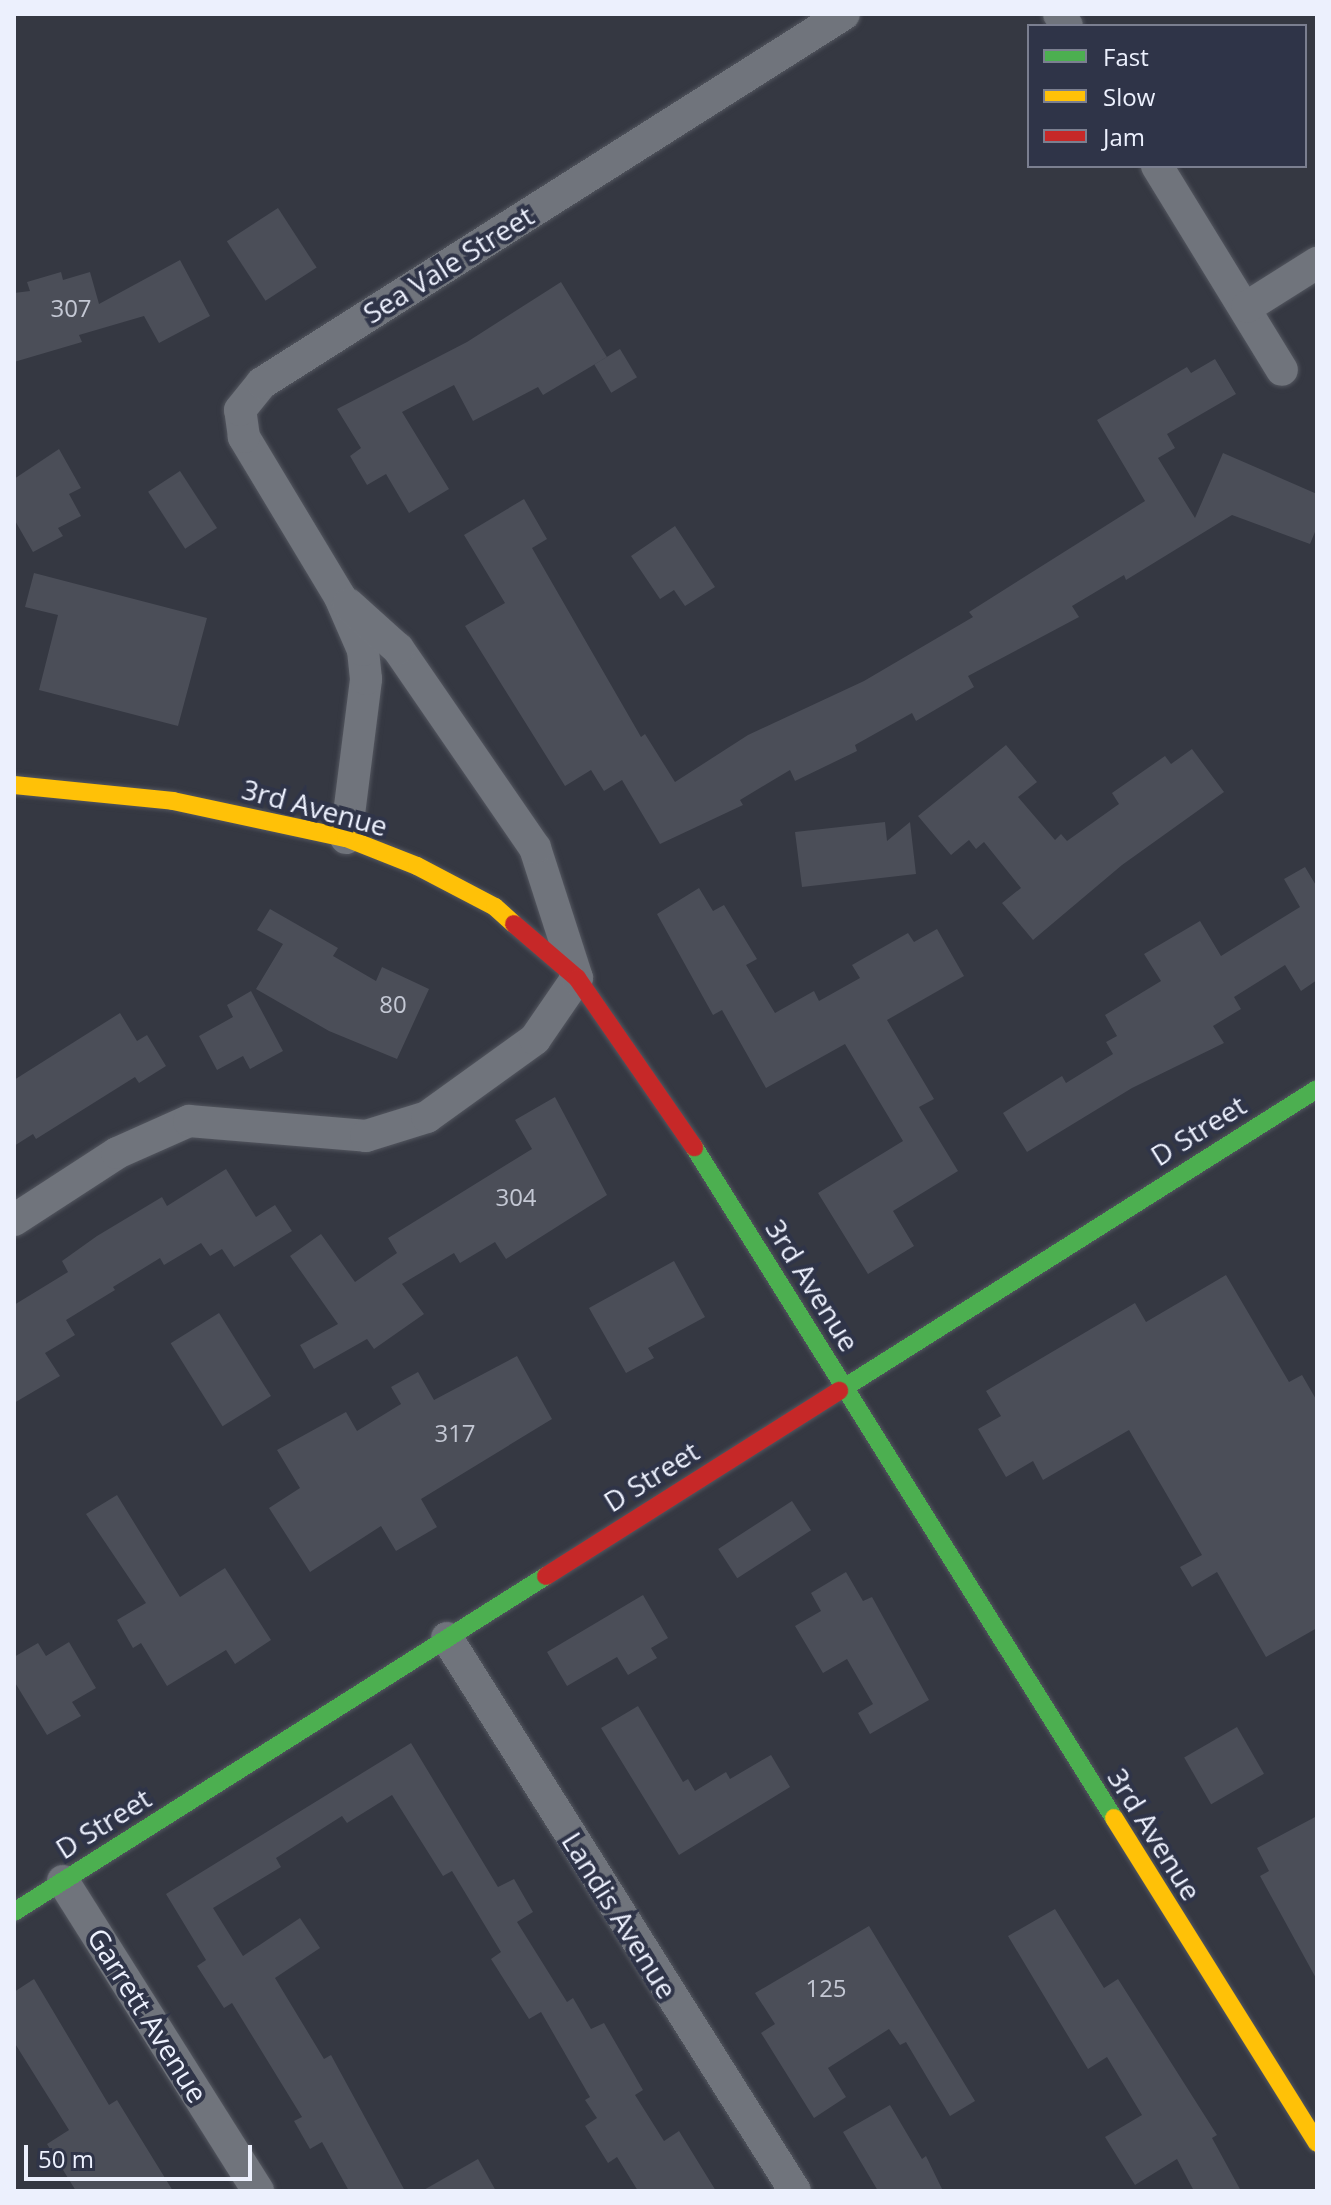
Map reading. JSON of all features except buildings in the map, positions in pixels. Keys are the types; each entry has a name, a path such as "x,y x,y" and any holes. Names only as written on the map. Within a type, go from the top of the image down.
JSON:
{"main road":[{"name":"3rd Avenue","path":"14,785 173,801 346,838 417,866 495,907 577,978 666,1103 1317,2143"},
{"name":"D Street","path":"14,1912 1317,1089"}],"street":[{"name":"Sea Vale Street","path":"346,838 366,679 363,650 340,597 244,437 240,410 262,383 844,14"},
{"path":"1158,168 1247,307 1282,370"},
{"path":"1247,307 1317,263"},
{"name":"Sea Vale Street","path":"340,597 398,649 535,848 577,978"},
{"path":"14,1220 117,1153 189,1121 366,1136 427,1117 535,1039 577,978"},
{"name":"Landis Avenue","path":"447,1638 795,2191"},
{"name":"Garrett Avenue","path":"63,1881 258,2191"}],"traffic: fast":[{"path":"839,1391 1317,1089"},
{"path":"694,1147 1114,1818"},
{"path":"14,1912 546,1576"}],"traffic: slow":[{"path":"14,785 173,801 346,838 417,866 495,907 514,924"},
{"path":"1114,1818 1317,2143"}],"traffic: jam":[{"path":"514,924 577,978 694,1147"},
{"path":"546,1576 839,1391"}]}
